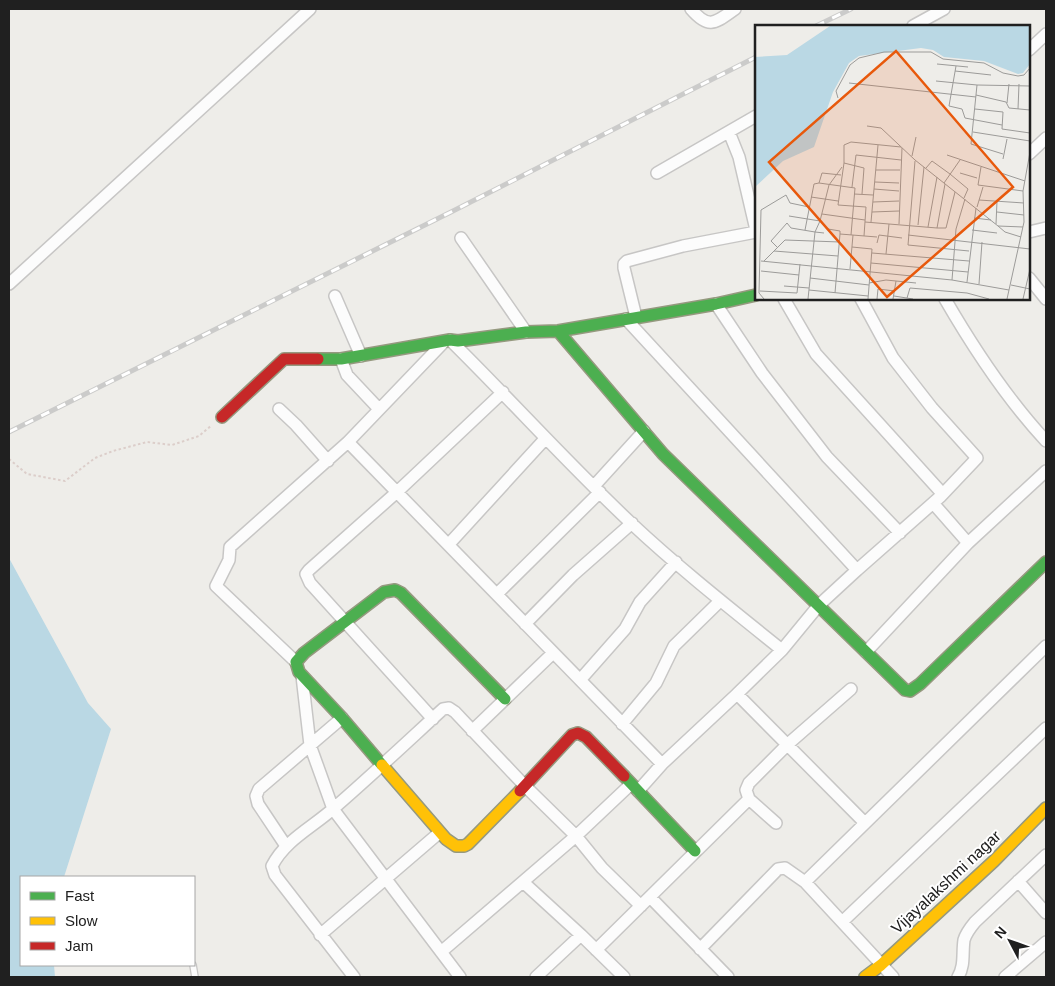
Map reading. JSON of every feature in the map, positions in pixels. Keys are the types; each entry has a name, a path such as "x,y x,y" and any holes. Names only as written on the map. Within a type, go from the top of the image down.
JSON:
{"street":[{"path":"9,284 310,9"},
{"path":"690,9 704,22 709,23 716,22 735,9"},
{"path":"915,25 944,9"},
{"path":"1030,49 1046,34"},
{"path":"657,173 755,117"},
{"path":"728,132 739,157 755,227"},
{"path":"1030,153 1046,138"},
{"path":"1030,232 1046,228"},
{"path":"755,231 684,246 627,261 624,264 624,268 631,318 857,570"},
{"path":"461,238 526,332"},
{"path":"1030,279 1045,295"},
{"path":"222,416 284,359 341,359 447,341 526,332 558,331 716,304 755,294"},
{"path":"335,296 361,356"},
{"path":"785,300 816,354 940,490 937,500"},
{"path":"441,952 662,764 782,650 820,605 937,500 977,458 932,408 893,358 862,300"},
{"path":"946,300 1005,392 1022,415 1046,441"},
{"path":"716,304 762,373 827,457 900,533"},
{"path":"558,331 663,454 820,605 905,690 910,690 920,684 1046,562"},
{"path":"447,341 502,392 545,439 632,523 720,601 782,650"},
{"path":"447,341 328,461 230,547 229,560 216,586 296,662 299,672 342,718 439,833 457,848 462,848 525,786 572,735 578,733 586,737 695,851"},
{"path":"341,359 347,375 379,409"},
{"path":"433,719 306,579 306,574 397,492 502,392"},
{"path":"279,409 328,461"},
{"path":"497,594 597,489 644,431"},
{"path":"449,544 545,439"},
{"path":"348,442 662,764"},
{"path":"866,652 968,543 1046,471"},
{"path":"937,500 968,543"},
{"path":"526,624 573,575 632,523"},
{"path":"580,680 625,629 640,602 676,562"},
{"path":"296,662 304,653 384,592 395,590 401,593 505,699"},
{"path":"622,724 656,683 674,646 720,601"},
{"path":"805,882 1046,646"},
{"path":"472,730 553,653"},
{"path":"302,675 310,745 333,809 460,977"},
{"path":"776,823 749,799 746,790 749,783 788,744 851,689"},
{"path":"737,694 865,823"},
{"path":"354,977 275,875 272,866 286,846 333,809 443,709 449,708 455,712 525,786 576,836 602,868 641,906"},
{"path":"286,846 258,804 256,796 259,788 342,718"},
{"path":"842,922 1046,728"},
{"path":"596,950 749,799"},
{"name":"Vijayalakshmi nagar","path":"865,977 881,965 994,861 1046,808"},
{"path":"320,935 439,833"},
{"path":"958,977 964,963 964,939 968,931 975,922 1046,855"},
{"path":"700,949 782,867 789,869 805,882 893,977"},
{"path":"1018,881 1046,913"},
{"path":"523,882 624,977"},
{"path":"650,897 728,977"},
{"path":"536,977 581,936"},
{"path":"1005,977 1046,942"}],"path":[{"path":"9,459 27,474 66,481 95,458 147,442 172,445 199,436 222,416"}],"water":[{"path":"9,558 88,703 111,729 64,876 20,876 20,966 54,966 55,977 9,977"}],"railway":[{"path":"818,25 851,9"},
{"path":"9,432 451,212 755,58"}],"traffic: fast":[{"path":"318,359 341,359 450,340 458,341 526,332 558,331 716,304 755,295"},
{"path":"558,331 663,454 905,690 910,691 920,684 1046,562"},
{"path":"382,765 299,672 296,662 304,653 384,592 395,590 401,593 505,699"},
{"path":"624,776 695,851"}],"traffic: slow":[{"path":"382,765 446,839 456,846 468,844 520,791"},
{"path":"865,977 881,965 994,861 1046,808"}],"traffic: jam":[{"path":"222,417 284,359 318,359"},
{"path":"520,791 572,735 578,733 586,737 624,776"}]}
